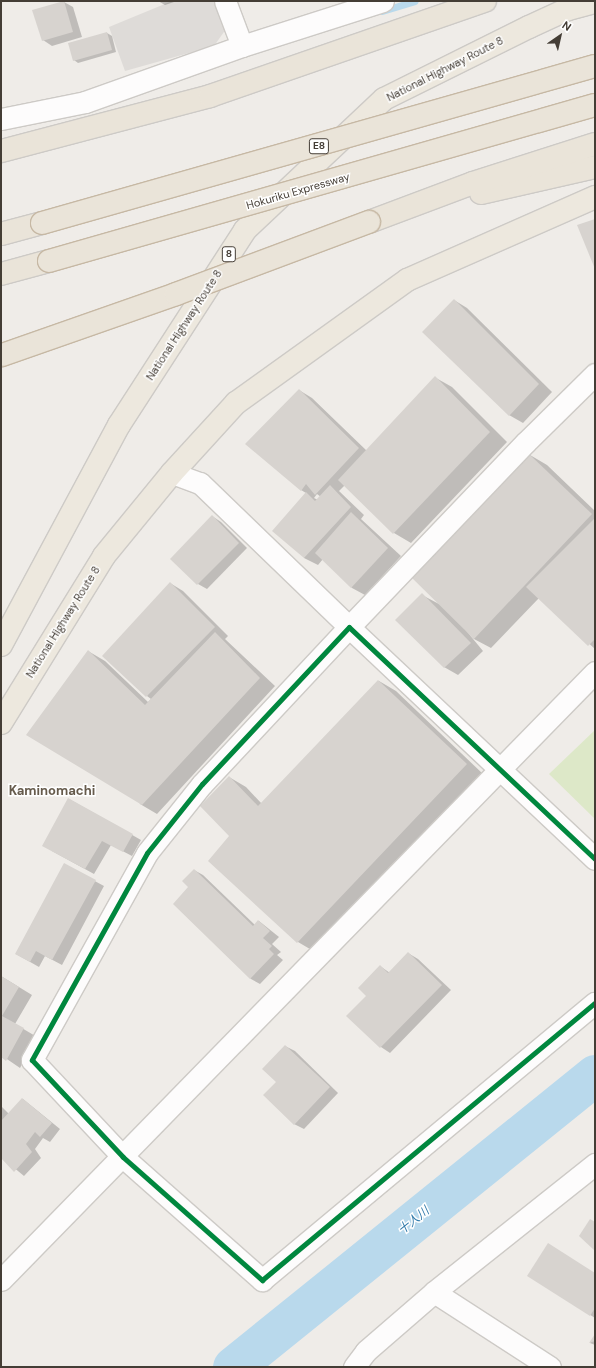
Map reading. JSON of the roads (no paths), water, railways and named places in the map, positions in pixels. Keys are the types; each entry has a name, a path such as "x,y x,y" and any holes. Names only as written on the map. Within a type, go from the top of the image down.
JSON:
{"highway":[{"path":"1,151 210,96 486,1"},
{"name":"National Highway Route 8","path":"1,645 119,425 245,230 384,98 576,5 595,2"},
{"name":"E8","path":"1,234 595,66"},
{"name":"Hokuriku Expressway","path":"1,274 595,105"},
{"path":"2,355 176,294 473,182 595,144"},
{"path":"369,222 595,167"},
{"name":"National Highway Route 8","path":"1,723 104,556 172,473 236,403 407,280 595,197"}],"street":[{"path":"225,1 242,46"},
{"path":"1,119 85,102 242,46 383,1"},
{"path":"595,374 526,442 202,784 147,853 32,1060 123,1157 262,1280 595,1003"},
{"path":"172,473 200,483 500,771 595,859"},
{"path":"1,1280 123,1157 595,672"},
{"path":"354,1367 366,1351 434,1292 595,1164"},
{"path":"434,1292 550,1367"}],"waterway":[{"path":"382,11 414,1"},
{"name":"十人川","path":"233,1367 595,1075"}],"district":[{"name":"Kaminomachi","path":"52,791"}]}
